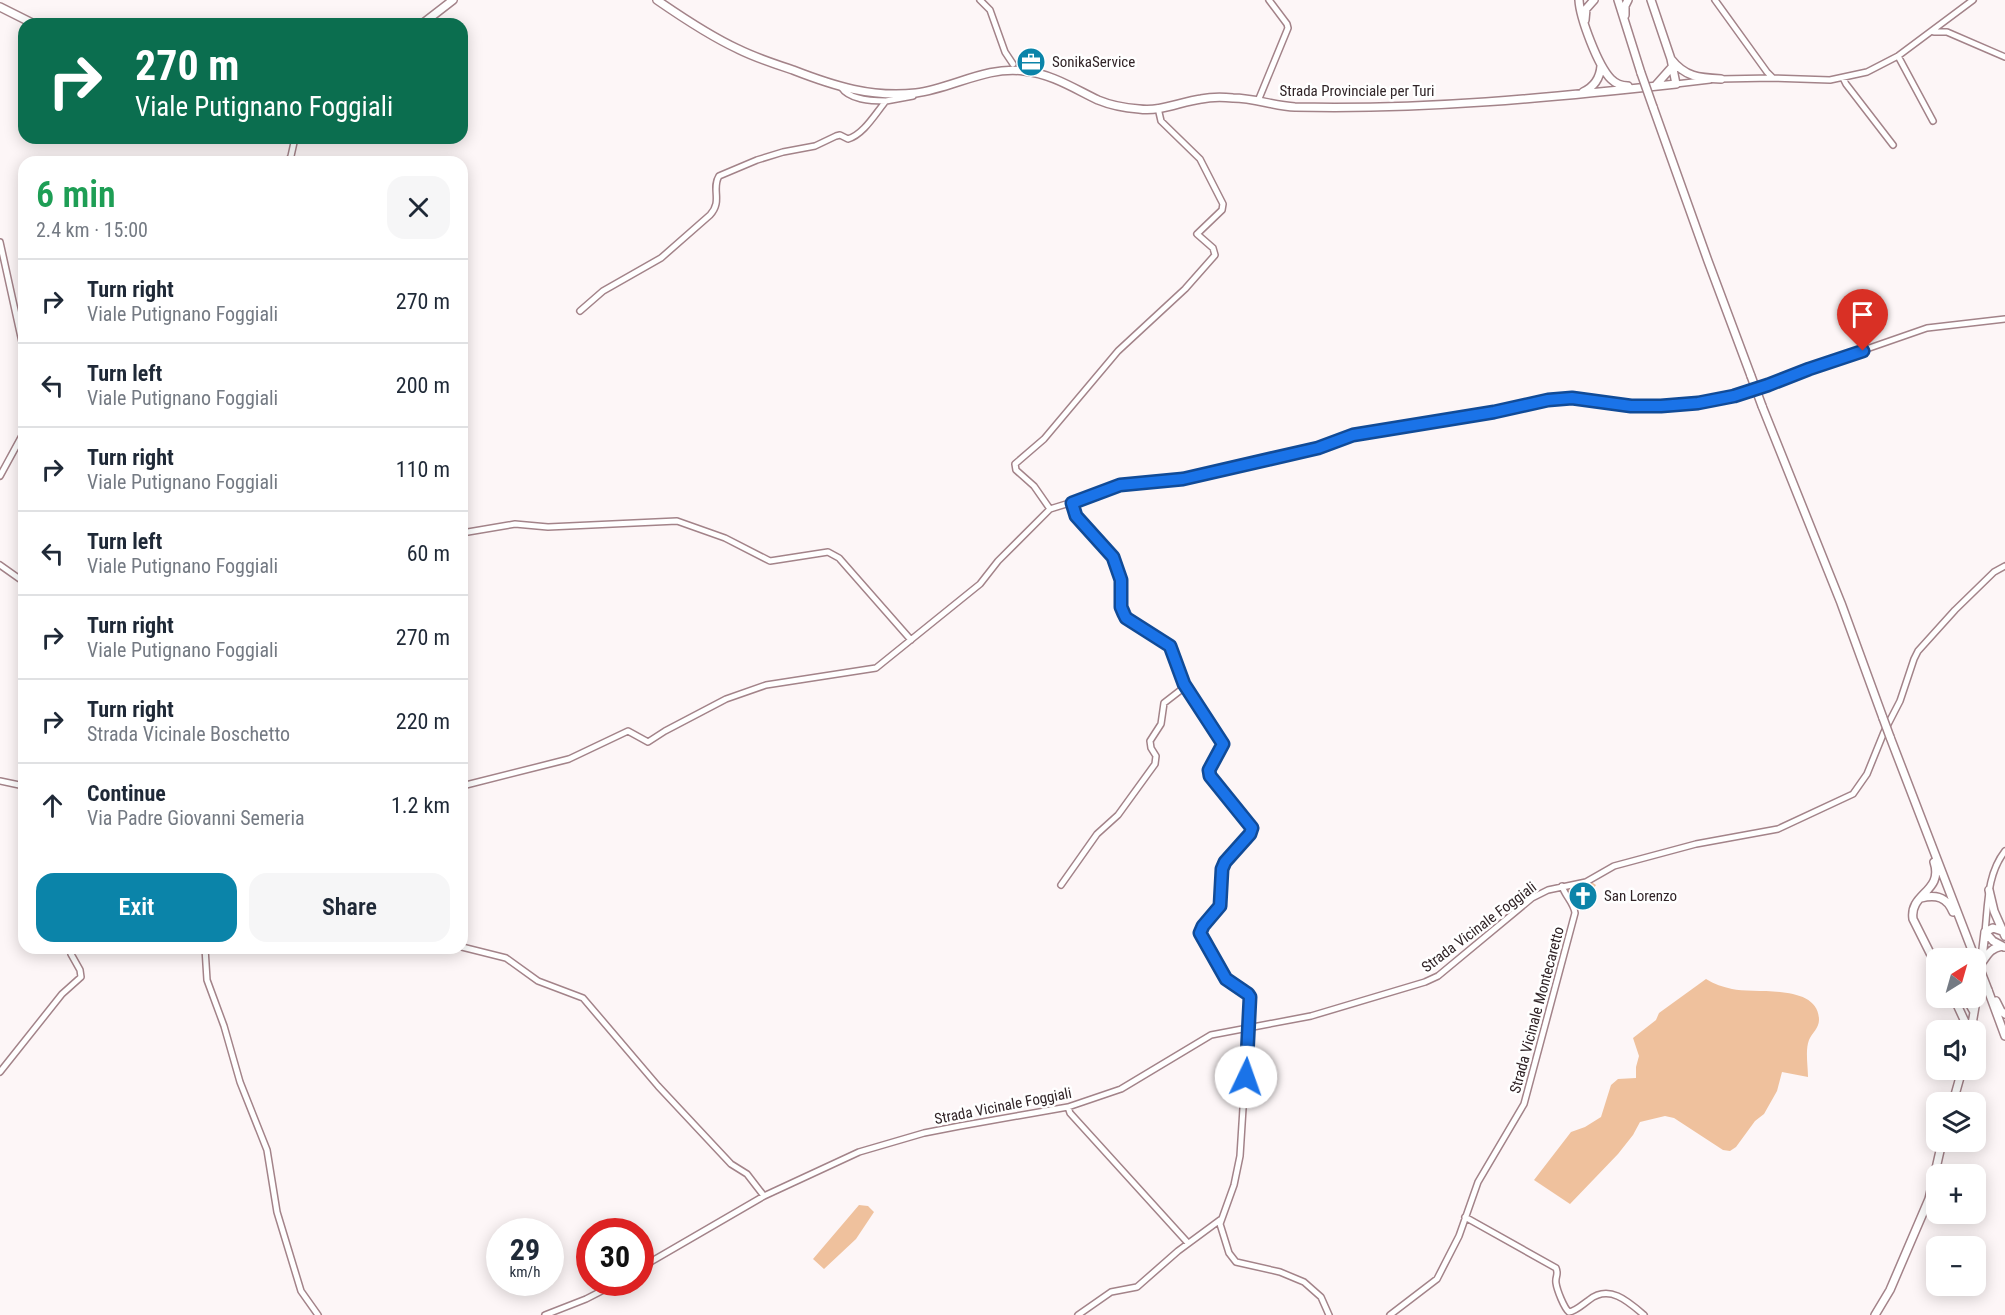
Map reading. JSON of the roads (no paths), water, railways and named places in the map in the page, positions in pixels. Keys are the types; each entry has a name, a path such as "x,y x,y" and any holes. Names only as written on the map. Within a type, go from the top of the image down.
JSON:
{"main road":[{"path":"430,18 453,0"},
{"name":"Strada Provinciale per Turi","path":"657,0 704,31 736,48 841,87 878,95 916,93 987,73 1008,70 1023,70 1058,79 1100,101 1141,110 1211,98 1242,98 1293,107 1455,105 1676,84"},
{"path":"1580,0 1584,22 1603,72 1606,92"},
{"path":"1584,22 1586,9 1594,0"},
{"path":"1610,0 1616,6 1629,38"},
{"path":"1618,0 1653,107 1762,406 1841,603 1887,734 1972,948"},
{"path":"1628,0 1625,14 1629,38"},
{"path":"1651,2 1674,64 1676,84"},
{"path":"0,7 22,18"},
{"path":"1603,72 1612,81 1622,86 1651,87 1660,83 1674,64"},
{"path":"1674,64 1688,75 1721,79"},
{"path":"1577,95 1591,88 1603,72"},
{"path":"1927,948 1912,920 1914,906 1933,885 1936,876 1931,855 1932,845"},
{"path":"1989,890 2004,933"},
{"path":"1919,899 1938,896 1945,899 1964,930"},
{"path":"1979,948 1985,932 1993,928 2004,933"},
{"path":"1985,932 1993,941 2004,947"},
{"path":"1986,954 1994,948 2004,947"},
{"path":"1986,986 2005,1036"},
{"path":"1988,991 2005,1014"},
{"path":"1964,1008 1974,1012"},
{"path":"1972,1020 1974,1008"},
{"path":"1878,1314 1929,1199 1940,1152"}],"street":[{"path":"980,0 990,9 1005,52 1013,64"},
{"path":"1258,101 1288,28 1269,0"},
{"path":"1715,0 1773,78"},
{"name":"Strada Provinciale per Turi","path":"1676,84 1721,79 1820,80 1843,78 1867,72 1898,56 1973,0"},
{"path":"1947,32 1948,20"},
{"path":"1933,32 1947,32 2005,57"},
{"path":"1898,56 1934,121"},
{"path":"1843,78 1845,84 1893,145"},
{"path":"841,87 844,92 861,99 885,101 914,96 916,93"},
{"path":"579,312 603,291 661,258 710,215 716,209 716,182 719,176 757,160 815,146 836,136 840,135 848,139 854,137 866,126 885,101"},
{"path":"1050,509 1034,486 1016,470 1015,464 1044,439 1118,351 1178,296 1215,255 1213,248 1197,234 1222,210 1223,204 1200,159 1161,121 1158,108"},
{"path":"0,242 18,324"},
{"path":"468,784 570,759 628,731 648,742 726,699 766,685 876,668 980,584 998,561 1050,509 1120,485 1183,479 1318,448 1353,435 1494,412 1561,398 1631,406 1698,403 1734,396 1768,385 1927,328 2005,320"},
{"path":"0,476 18,443"},
{"path":"1072,503 1076,516 1113,557 1121,580 1121,607 1126,618 1170,646 1186,686 1223,744 1209,770 1210,776 1252,828 1250,834 1225,862 1222,869 1220,906 1200,933 1226,979 1250,997 1240,1156 1237,1176 1221,1220 1222,1230 1232,1259 1280,1272 1304,1282 1321,1297 1329,1315"},
{"path":"468,532 515,524 548,526 677,521 725,538 770,561 828,552 839,558 911,640"},
{"path":"0,565 18,578"},
{"name":"Strada Vicinale Foggiali","path":"654,1260 764,1196 859,1152 951,1128 1068,1107 1120,1089 1205,1038 1249,1027 1311,1016 1425,982 1438,976 1537,894 1562,886 1586,882 1614,866 1696,844 1778,829 1853,794 1867,774 1887,734 1918,651 1955,610 1994,572 2005,566"},
{"path":"1061,885 1097,834 1118,814 1155,764 1156,756 1150,741 1161,724 1163,706 1167,700 1186,686"},
{"path":"0,781 18,785"},
{"path":"1985,932 1989,890 1995,866 2005,851"},
{"name":"Strada Vicinale Montecaretto","path":"1390,1315 1437,1279 1459,1236 1478,1182 1524,1104 1575,913 1562,886"},
{"path":"468,948 506,958 538,981 583,998 658,1086 731,1164 747,1174 764,1196"},
{"path":"0,1072 62,994 81,977 80,970 71,954"},
{"path":"205,954 207,980 224,1026 240,1082 267,1150 277,1212 301,1291 318,1315"},
{"path":"1068,1107 1070,1113 1188,1243"},
{"path":"1466,1217 1556,1268 1558,1273 1556,1283 1563,1307 1569,1312 1574,1311 1593,1296 1604,1293 1621,1297 1644,1315"},
{"path":"1078,1315 1112,1292 1137,1287 1188,1243 1221,1220"},
{"path":"545,1315 592,1296"}],"place":[{"name":"SonikaService","path":"1031,62"},
{"name":"San Lorenzo","path":"1583,896"}]}
